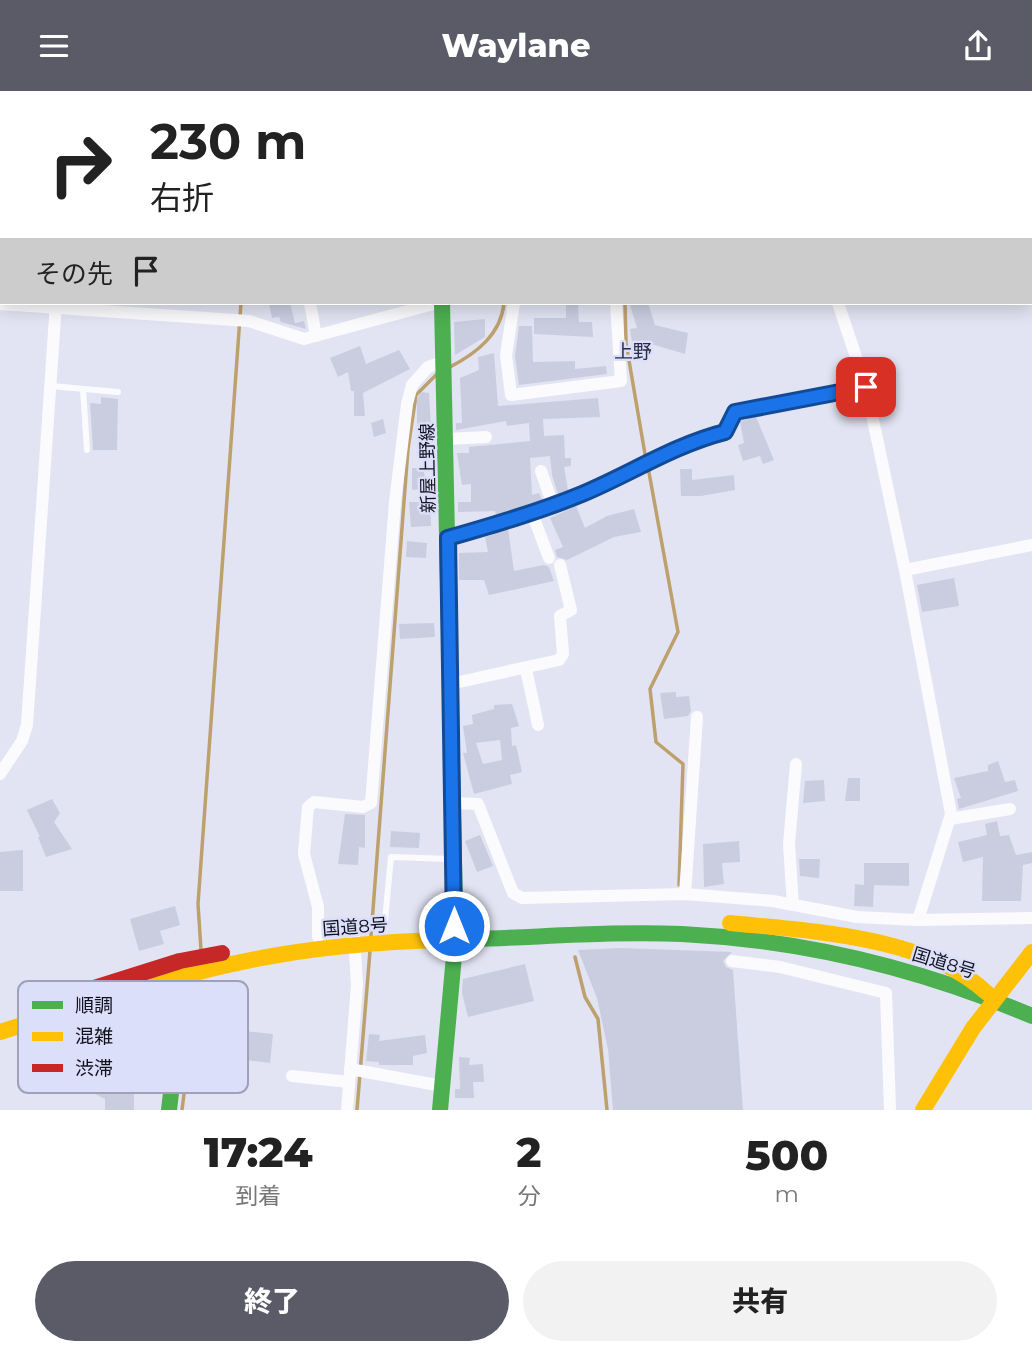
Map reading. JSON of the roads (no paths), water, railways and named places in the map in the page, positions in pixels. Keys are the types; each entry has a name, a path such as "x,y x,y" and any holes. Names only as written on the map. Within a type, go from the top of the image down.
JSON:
{"main road":[{"name":"新屋上野線","path":"440,305 447,439 454,932 440,1110"},
{"name":"国道8号","path":"118,981 180,961 318,937 354,940 698,919 782,929 870,944 920,957 965,973 995,999 1032,1016"},
{"name":"国道8号","path":"171,981 317,949 384,931 454,932"},
{"path":"923,1110 1011,974 1032,953"},
{"path":"180,961 181,981"},
{"name":"国道8号","path":"0,1019 18,1013"},
{"name":"国道8号","path":"0,1033 18,1028"}],"street":[{"path":"0,774 22,741 27,725 56,305 249,321 287,336 304,339 432,305"},
{"path":"310,305 316,336"},
{"path":"514,305 506,355 510,395 621,381 616,305"},
{"path":"839,305 866,387 905,570 950,818 918,920"},
{"path":"318,937 318,907 304,854 308,807 314,802 363,807 371,803 395,502 407,404 412,384 428,367 443,362"},
{"path":"448,538 532,513 583,494 697,439 725,432 735,412 866,387"},
{"path":"447,439 486,437"},
{"path":"541,471 552,505"},
{"path":"450,684 526,669 559,660 563,654 560,616 571,610 554,561 532,513"},
{"path":"905,570 1032,545"},
{"path":"526,669 538,725"},
{"path":"685,894 697,717"},
{"path":"793,905 789,844 796,764"},
{"path":"454,803 478,804 513,893 522,898 685,894 793,905 857,917 918,920 1032,918"},
{"path":"950,818 1010,809"},
{"path":"347,1110 357,985 354,940"},
{"path":"732,961 780,967 886,993 890,1110"},
{"path":"292,1076 350,1076 442,1086"}],"lane":[{"path":"51,386 118,392"},
{"path":"83,389 87,450"},
{"path":"384,931 391,857 454,860"}],"waterway":[{"path":"201,950 198,904 241,305"},
{"path":"450,367 478,349 493,333 504,305"},
{"path":"625,305 626,343 646,460"},
{"path":"371,936 408,449 416,395 437,374"},
{"path":"648,467 678,632 650,689 656,742 683,764 679,885"},
{"path":"357,1110 370,951"},
{"path":"575,957 585,997 598,1019 607,1110"},
{"path":"182,1110 184,1093"}],"district":[{"name":"上野","path":"633,351"}]}
